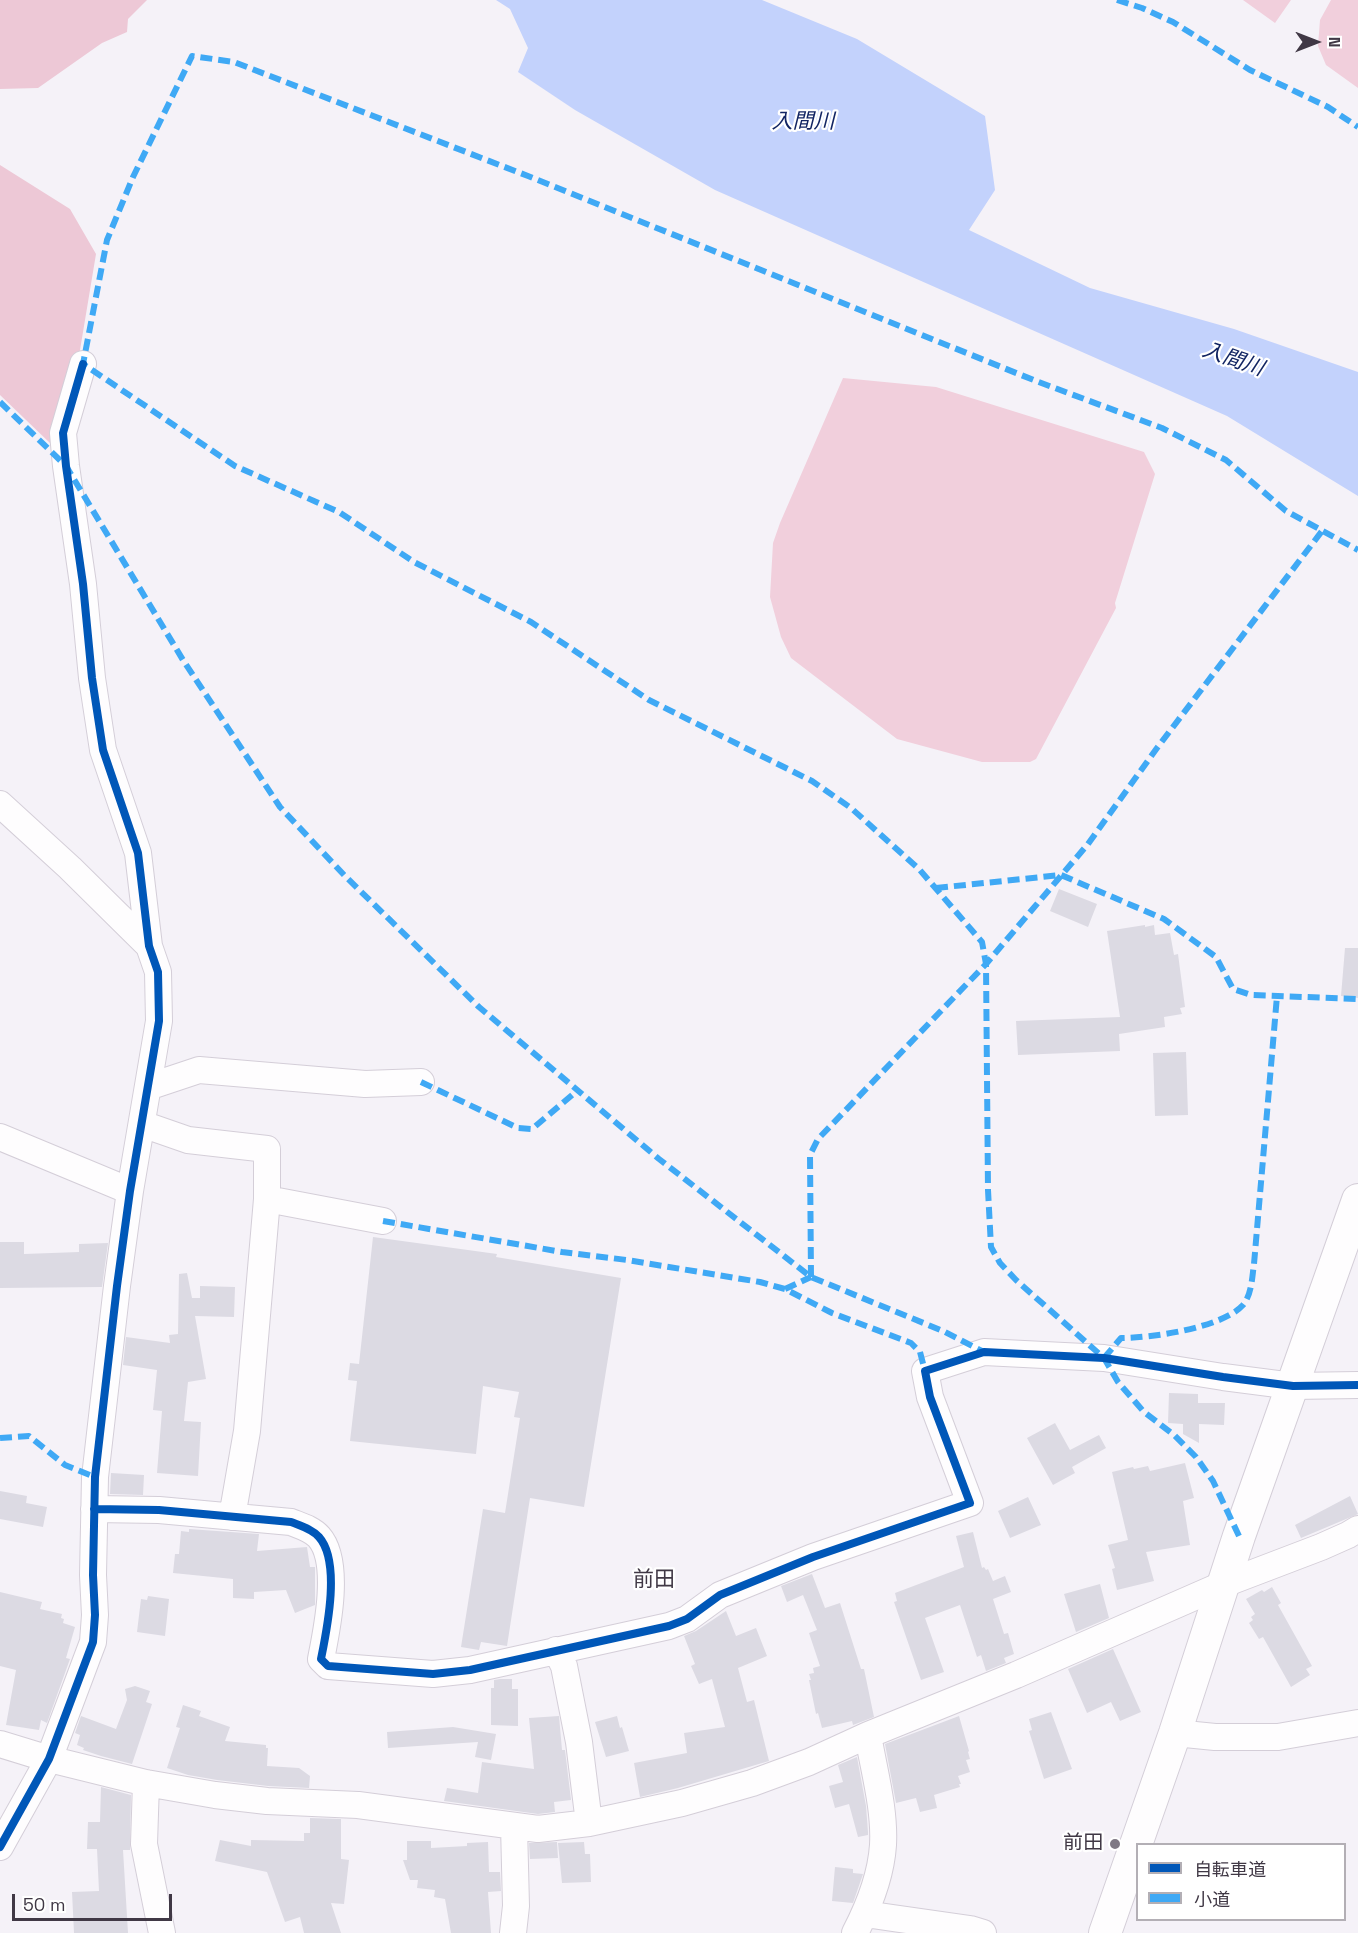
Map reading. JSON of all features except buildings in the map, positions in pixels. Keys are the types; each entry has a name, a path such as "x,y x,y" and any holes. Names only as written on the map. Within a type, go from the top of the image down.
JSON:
{"street":[{"path":"0,1847 49,1759 93,1642 95,1477 130,1191 159,1020 158,972 149,946 138,854 103,750 66,466 63,434 83,364"},
{"path":"0,804 70,868 149,946"},
{"path":"148,1087 199,1070 365,1084 421,1082"},
{"path":"142,1124 188,1140 267,1149 267,1199 247,1431 232,1517"},
{"path":"0,1137 130,1191"},
{"path":"267,1199 382,1221"},
{"path":"1136,1843 1239,1536 1358,1200"},
{"path":"94,1509 159,1510 291,1522 310,1530 320,1538 328,1552 330,1608 321,1659 328,1666 434,1674 470,1670 669,1626 687,1618 720,1595 813,1557 970,1503 930,1397 925,1371 984,1352 1104,1358 1223,1377 1298,1372 1358,1385"},
{"path":"0,1744 49,1759 146,1783 215,1796 358,1805 538,1828 589,1823 681,1803 752,1783 809,1762 1224,1584 1321,1547 1358,1528"},
{"path":"556,1650 564,1666 579,1742 589,1823"},
{"path":"1175,1733 1215,1737 1278,1737 1358,1724"},
{"path":"868,1735 882,1815 883,1846 877,1881 860,1924 970,1929 983,1933"},
{"path":"146,1783 144,1844 162,1933"},
{"path":"513,1933 516,1906 514,1826"},
{"path":"1105,1933 1136,1844"}],"shaded area":[{"path":"0,0 147,0 128,19 127,32 102,43 38,88 0,89"},
{"path":"1243,0 1291,0 1275,23"},
{"path":"1331,0 1358,0 1358,88 1326,65 1318,46 1320,20"},
{"path":"0,165 70,209 96,254 78,362 55,420 51,444 0,395"},
{"path":"843,378 936,387 1144,452 1155,474 1115,603 1116,608 1036,759 1030,762 982,762 897,739 791,658 781,637 770,597 773,543"}],"water":[{"name":"入間川","path":"496,0 762,0 857,39 985,116 995,190 969,230 1090,288 1234,329 1358,372 1358,496 1227,416 715,190 575,110 518,72 528,48 510,9"}],"marked path":[{"path":"1117,0 1173,22 1250,70 1328,107 1358,127"},
{"path":"1239,1536 1213,1481 1196,1457 1174,1435 1144,1412 1118,1382 1104,1358 1016,1280 1000,1263 991,1247 988,1190 986,964 982,942 919,869 851,808 812,781 649,700 531,622 414,562 339,512 235,466 83,364 107,240 133,177 192,56 234,62 528,176 1036,381 1162,428 1226,460 1286,511 1358,550"},
{"path":"0,402 66,466 183,660 280,807 346,877 479,1007 659,1159 811,1277 943,1331 984,1352"},
{"path":"811,1277 810,1155 818,1139 986,964 1088,844 1157,748 1322,531"},
{"path":"936,888 1061,875 1164,919 1216,957 1233,989 1251,995 1358,999"},
{"path":"1104,1358 1121,1338 1167,1334 1203,1326 1233,1313 1246,1301 1254,1264 1277,996"},
{"path":"421,1082 518,1128 532,1129 578,1090"},
{"path":"383,1221 562,1252 627,1260 760,1282 785,1289 832,1313 911,1343 920,1352 925,1371"},
{"path":"785,1289 811,1277"},
{"path":"0,1438 29,1436 65,1465 95,1477"}],"cycle path":[{"path":"0,1847 49,1759 93,1642 95,1477 130,1191 159,1021 158,972 149,946 138,853 103,750 66,466 63,433 83,364"},
{"path":"94,1509 159,1510 291,1522 306,1528 319,1537 326,1548 331,1579 321,1659 328,1666 433,1674 470,1670 669,1626 687,1619 720,1595 813,1557 970,1503 930,1397 925,1371 984,1352 1104,1358 1293,1386 1358,1385"}],"place":[{"name":"前田","path":"1115,1844"}],"district":[{"name":"前田","path":"654,1580"}]}
